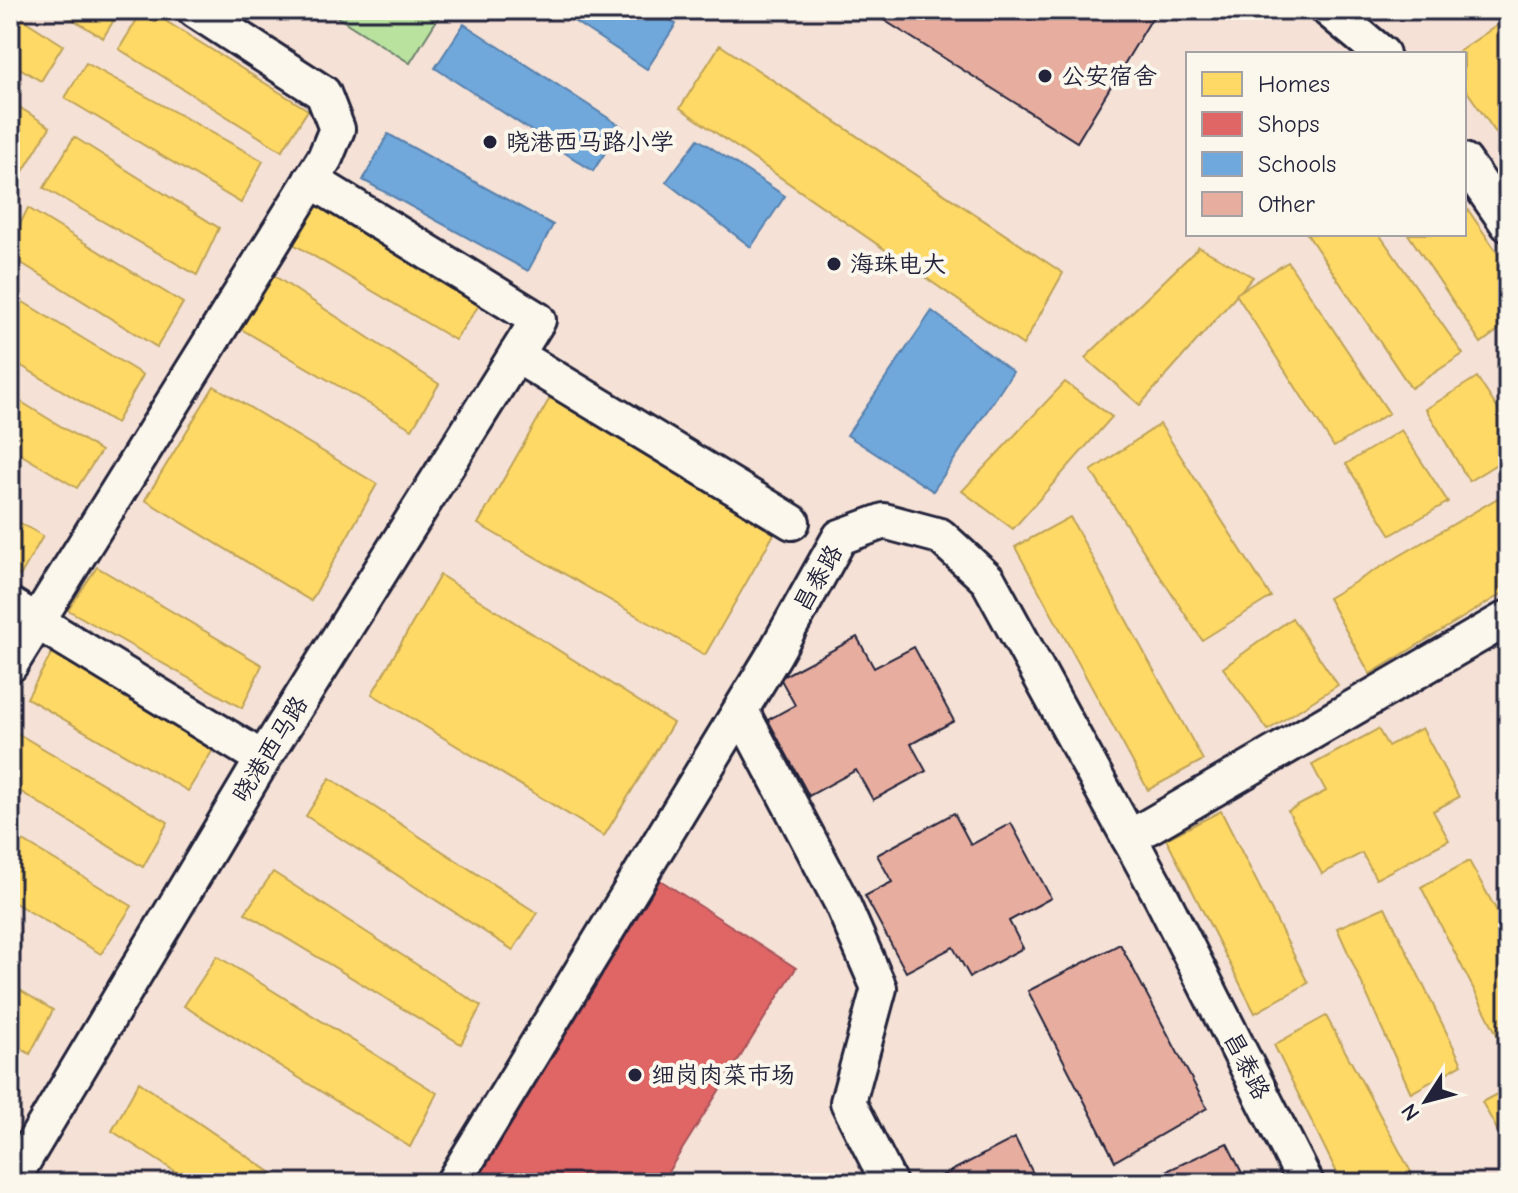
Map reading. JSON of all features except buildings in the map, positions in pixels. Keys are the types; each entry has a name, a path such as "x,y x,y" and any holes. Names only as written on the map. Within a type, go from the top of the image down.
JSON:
{"street":[{"path":"10,665 23,612 311,180 325,158 337,129 323,93 195,10"},
{"path":"1329,10 1380,52"},
{"path":"1466,164 1508,224"},
{"name":"晓港西马路","path":"10,1183 263,759 538,320 311,180"},
{"path":"516,355 792,522"},
{"name":"昌泰路","path":"453,1183 741,711 840,537 884,521 940,536 988,580 1129,838 1306,1183"},
{"path":"23,612 263,759"},
{"path":"1129,838 1508,618"},
{"path":"741,711 842,903 879,988 848,1102 879,1179"}],"green space":[{"path":"326,10 443,10 410,63"}],"place":[{"name":"公安宿舍","path":"1045,76"},
{"name":"晓港西马路小学","path":"490,142"},
{"name":"海珠电大","path":"834,264"},
{"name":"细岗肉菜市场","path":"635,1075"}]}
